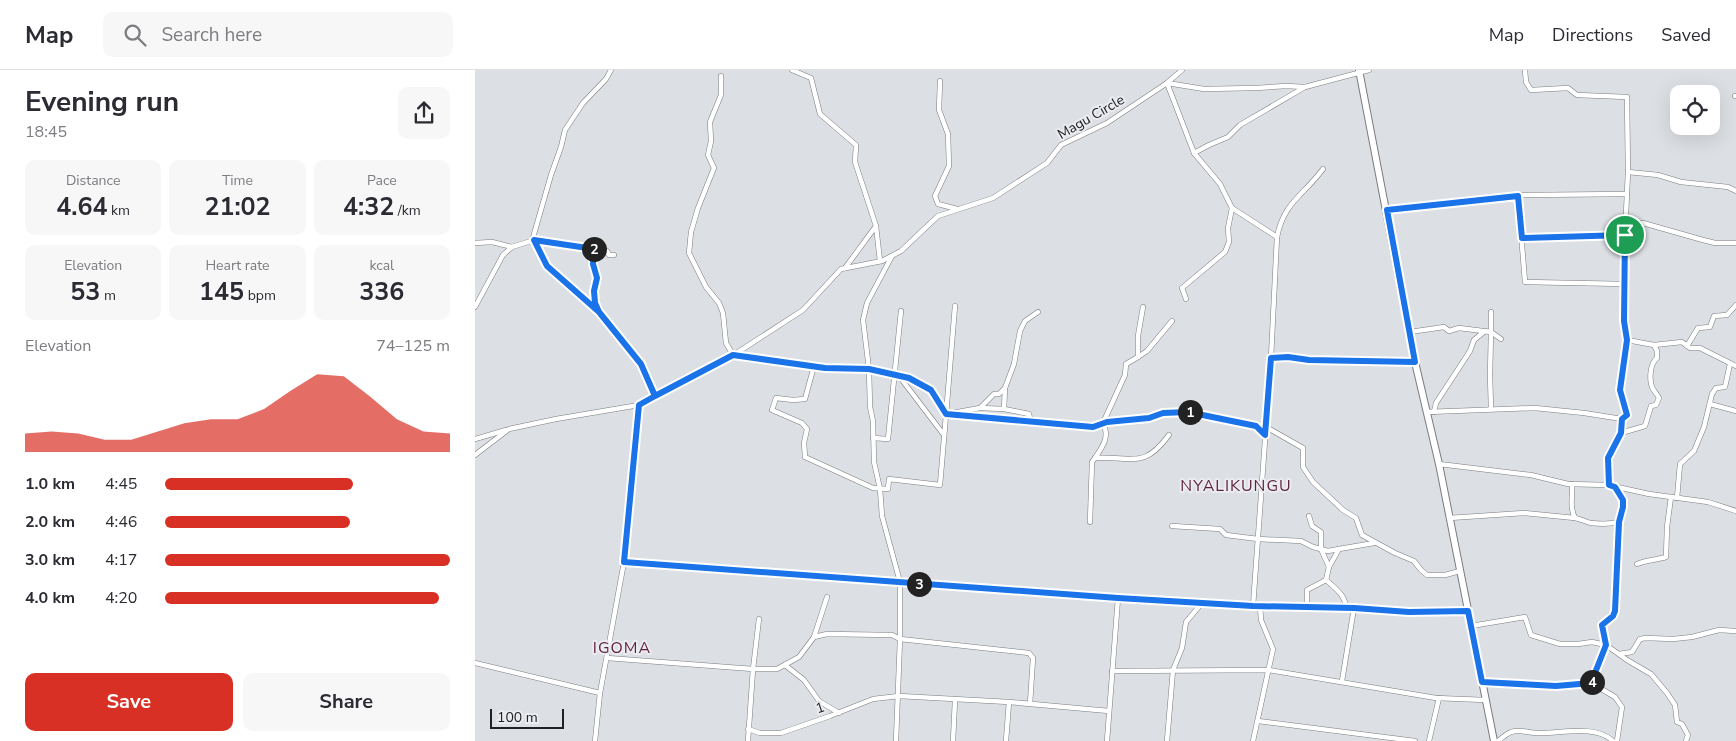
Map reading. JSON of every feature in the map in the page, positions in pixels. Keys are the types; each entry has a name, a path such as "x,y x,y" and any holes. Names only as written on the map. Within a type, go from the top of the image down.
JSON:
{"main road":[{"path":"1359,72 1415,362 1430,412 1449,518 1494,741"}],"street":[{"path":"611,70 606,79 583,103 565,130 533,240 547,266 599,312 641,364 655,396"},
{"path":"792,70 811,78 820,114 857,145 855,162 876,226 880,261"},
{"name":"Magu Circle","path":"845,268 880,261 901,251 937,216 993,198 1047,163 1061,145 1107,123 1167,83 1182,70"},
{"path":"1194,153 1228,137 1240,126 1305,87 1369,70"},
{"path":"1525,70 1526,82 1531,90 1568,88 1577,95 1627,97 1629,172 1625,235 1624,321 1627,340 1620,390 1627,415 1622,419 1621,433 1608,458 1609,485"},
{"path":"721,76 721,94 709,122 711,141 709,155 713,168 693,224 689,253 706,287 719,303 723,313 726,343 733,355"},
{"path":"940,81 939,110 948,134 949,166 935,196 938,204 958,210"},
{"path":"1167,83 1204,89 1305,87"},
{"path":"1167,83 1194,153 1220,184 1232,208 1277,237"},
{"path":"1253,606 1271,358 1277,237 1280,222 1285,211 1323,170"},
{"path":"1629,172 1657,175 1681,182 1728,187 1736,191"},
{"path":"1387,210 1518,196 1627,194"},
{"path":"1518,196 1525,282 1625,284"},
{"path":"1185,299 1182,288 1225,252 1229,242 1227,228 1232,208"},
{"path":"1522,238 1625,235 1633,226 1643,223 1715,243 1736,244"},
{"path":"475,439 509,429 556,419 639,405 733,355 803,310 841,269 845,268 876,226"},
{"path":"475,307 503,255 512,247 533,240 607,251 609,255 615,255"},
{"path":"475,243 492,242 512,247"},
{"path":"594,249 593,264 597,278 594,291 595,303 599,312"},
{"path":"892,255 867,303 863,320 869,369 873,462 880,489 881,516 900,582 899,696 896,741"},
{"path":"1687,346 1699,328 1710,327 1714,316 1727,315 1736,305"},
{"path":"814,366 805,399 776,398 772,410 802,423 807,429 805,457 873,488 887,490 889,479 940,485 955,306"},
{"path":"1138,357 1143,307"},
{"path":"873,438 888,440 897,375 901,311"},
{"path":"1004,409 1005,388 1014,364 1020,331 1025,321 1038,312"},
{"path":"1491,312 1491,409"},
{"path":"1103,423 1125,374 1126,364 1147,351 1172,321"},
{"path":"1410,332 1444,327 1449,331 1459,328 1491,332 1501,339"},
{"path":"1430,412 1470,351 1474,340 1485,331"},
{"path":"1627,340 1654,345 1682,342 1690,348 1700,348 1736,366"},
{"path":"1621,433 1645,426 1651,406 1656,405 1659,398 1652,386 1651,371 1654,360 1657,358 1657,351 1654,345"},
{"path":"733,355 814,366 869,369 909,378 931,390 946,414"},
{"path":"1271,358 1415,362"},
{"path":"1677,498 1680,464 1693,451 1704,427 1712,394 1716,388 1725,387 1730,364"},
{"path":"897,375 944,435"},
{"path":"980,408 994,394 999,394 1005,388"},
{"path":"1710,404 1736,411"},
{"path":"595,741 600,693 624,562 639,405"},
{"path":"946,414 980,408 1004,409 1029,414 1031,422"},
{"path":"1430,412 1535,408 1622,419"},
{"path":"946,414 1093,427 1103,423 1149,418 1163,413 1188,412 1256,426 1265,435"},
{"path":"1089,522 1092,462 1107,440 1107,430 1103,423"},
{"path":"1266,427 1303,448 1303,467 1313,482 1337,505 1356,518 1362,535 1414,561 1427,574 1445,575 1460,571"},
{"path":"475,455 509,429"},
{"path":"1095,458 1137,460 1150,456 1169,435"},
{"path":"1439,464 1531,475 1572,484 1609,485 1708,502 1736,511"},
{"path":"1572,484 1570,506 1575,518"},
{"path":"1591,683 1606,645 1602,625 1613,616 1615,611 1619,522 1623,500 1615,487"},
{"path":"1637,564 1648,560 1658,560 1666,556 1671,497"},
{"path":"1449,518 1524,513 1582,519 1589,523 1613,524 1619,522"},
{"path":"1309,516 1312,526 1321,532 1321,549 1329,567"},
{"path":"1172,526 1220,529 1226,535 1258,539 1301,541 1328,551 1376,543"},
{"path":"1307,607 1307,590 1326,580 1329,567 1339,549"},
{"path":"624,562 1253,606 1354,608 1409,612 1468,611"},
{"path":"1326,580 1338,590 1345,601 1345,608"},
{"path":"607,658 753,669 777,669 799,657 815,637 827,597"},
{"path":"1107,741 1118,598"},
{"path":"1167,741 1173,670 1182,648 1186,622 1202,603"},
{"path":"1253,741 1273,649 1261,620 1260,606"},
{"path":"1342,682 1354,608"},
{"path":"1471,626 1525,617 1531,635 1560,644 1592,642 1606,645 1651,674 1667,693 1675,705 1677,722 1681,724 1688,735 1686,741"},
{"path":"748,741 759,618"},
{"path":"1618,654 1632,652 1640,639 1692,638 1719,630 1736,631"},
{"path":"815,637 827,634 892,635 900,639 1029,652 1033,658 1031,704"},
{"path":"475,663 600,693"},
{"path":"785,665 804,680 819,702 839,713"},
{"path":"1113,670 1268,670 1439,698 1485,700"},
{"path":"1482,682 1556,686 1591,683 1615,697 1622,707 1615,741 1608,736 1581,731 1538,733 1517,731 1509,732 1498,741"},
{"name":"1","path":"748,729 760,732 781,733 873,699 899,696 1009,702 1109,711"},
{"path":"1429,741 1439,698"},
{"path":"953,741 955,700"},
{"path":"1006,741 1009,702"},
{"path":"1258,720 1415,741"}],"district":[{"name":"NYALIKUNGU","path":"1236,486"},
{"name":"IGOMA","path":"622,648"}],"route":[{"path":"1625,235 1522,238 1518,196 1387,210 1415,362 1271,358 1265,435 1256,426 1188,412 1163,413 1149,418 1107,422 1093,427 946,414 931,390 909,378 899,375 869,369 825,368 733,355 655,396 641,364 599,312 595,303 594,291 597,271 593,264 594,249 534,240 547,266 599,312 606,320 641,364 655,396 639,405 624,562 1253,606 1354,608 1409,612 1468,611 1482,682 1556,686 1591,683 1606,645 1602,625 1613,616 1615,611 1619,522 1623,500 1615,487 1609,485 1608,458 1621,433 1622,419 1627,415 1620,390 1627,340 1624,321 1625,235"}]}
